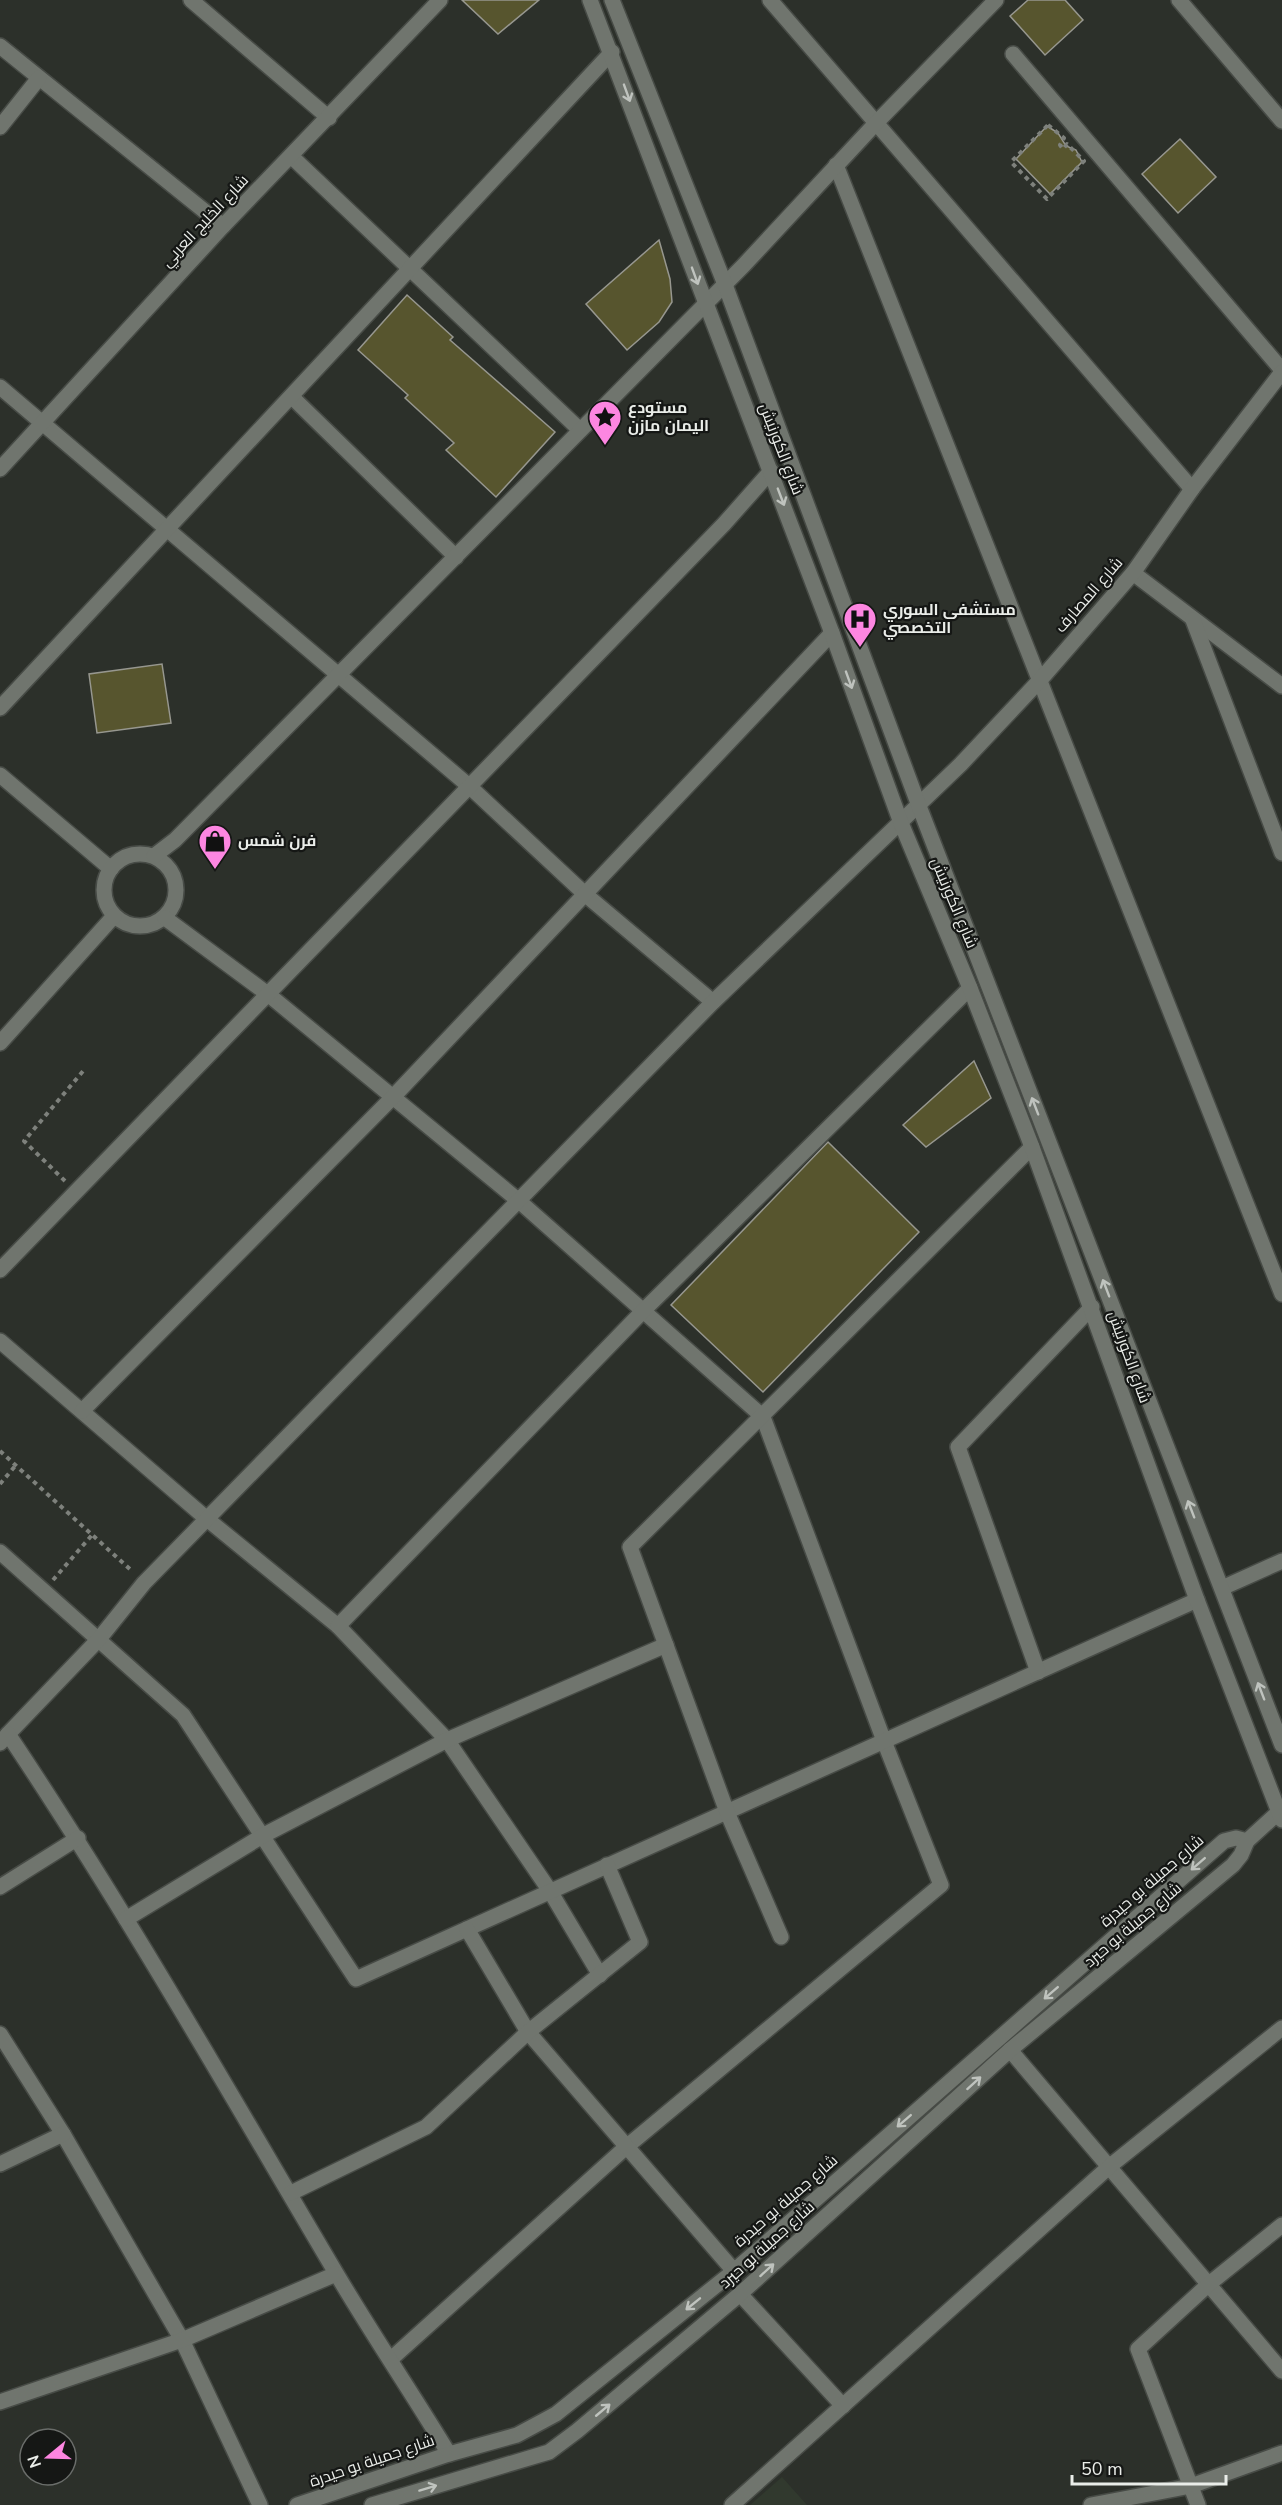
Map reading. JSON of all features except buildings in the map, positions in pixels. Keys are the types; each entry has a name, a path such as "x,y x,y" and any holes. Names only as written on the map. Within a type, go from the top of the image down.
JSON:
{"street":[{"path":"191,0 329,118"},
{"name":"شارع الكورنيش","path":"590,0 612,52 771,471 901,823 970,988 1032,1147 1197,1600 1281,1814"},
{"name":"شارع الكورنيش","path":"612,0 724,282 919,806 1282,1746"},
{"path":"770,0 1192,489"},
{"path":"154,856 175,840 456,557 705,301 744,265 836,165 996,0"},
{"path":"1179,0 1282,121"},
{"name":"شارع الخليج العربي","path":"0,469 435,2"},
{"path":"0,46 224,226"},
{"path":"0,708 612,52"},
{"path":"1013,54 1282,371"},
{"path":"0,127 39,78"},
{"path":"291,156 580,430"},
{"path":"836,165 1041,679 1282,1294"},
{"name":"شارع المصارف","path":"4,1739 99,1640 144,1583 713,1002 919,806 1041,679 1133,573 1192,489 1282,371"},
{"path":"0,387 469,786 586,895 713,1002"},
{"path":"292,397 456,557"},
{"path":"0,1270 724,524 771,471"},
{"path":"1133,573 1281,684"},
{"path":"1193,620 1282,853"},
{"path":"82,1411 393,1097 832,633"},
{"path":"0,775 111,869"},
{"path":"132,854 154,856 165,863 172,872 177,897 165,918 144,927 133,927 114,916 104,896 104,885 111,869 132,854"},
{"path":"0,1043 114,916"},
{"path":"165,918 269,995 519,1201 763,1417 884,1741 941,1885 625,2148 391,2359"},
{"path":"338,1626 643,1311 970,988"},
{"path":"782,1937 727,1812 630,1547 1032,1147"},
{"path":"1038,1672 958,1447 1092,1307"},
{"path":"0,1341 207,1519 338,1626 447,1740 550,1891 600,1975"},
{"path":"0,1552 183,1715 264,1835 356,1979 1197,1600"},
{"path":"1222,1588 1282,1561"},
{"path":"126,1919 264,1835 447,1740 666,1645"},
{"path":"4,1739 78,1838 291,2193 336,2274 449,2454"},
{"name":"شارع جميلة بو حيرد","path":"372,2505 549,2452 740,2294 1010,2050 1233,1865 1241,1855 1247,1841 1281,1814"},
{"path":"0,1887 78,1838"},
{"name":"شارع جميلة بو حيدرة","path":"297,2505 449,2454 517,2435 556,2414 734,2271 1224,1841 1236,1838 1247,1841"},
{"path":"291,2193 426,2127 528,2032 640,1942 608,1865"},
{"path":"467,1929 528,2032 625,2148 734,2271"},
{"path":"732,2505 1110,2166 1282,2028"},
{"path":"0,2034 63,2134 182,2340 260,2505"},
{"path":"1010,2050 1282,2371"},
{"path":"0,2164 63,2134"},
{"path":"1198,2505 1138,2349 1209,2284 1282,2225"},
{"path":"0,2402 182,2340 336,2274"},
{"path":"740,2294 843,2406"},
{"path":"1091,2505 1191,2486 1282,2453"}],"path":[{"path":"1048,125 1064,138 1060,145 1063,148 1067,144 1071,146 1084,161 1047,199 1011,162 1048,125"},
{"path":"77,1192 24,1141 84,1070"},
{"path":"0,1450 144,1583"},
{"path":"0,1484 16,1465"},
{"path":"44,1591 92,1535"}],"shaded area":[{"path":"782,2477 807,2505 750,2505"}],"place":[{"name":"مستودع اليمان مازن","path":"605,446"},
{"name":"مستشفى السوري التخصصي","path":"860,648"},
{"name":"فرن شمس","path":"215,870"}]}
